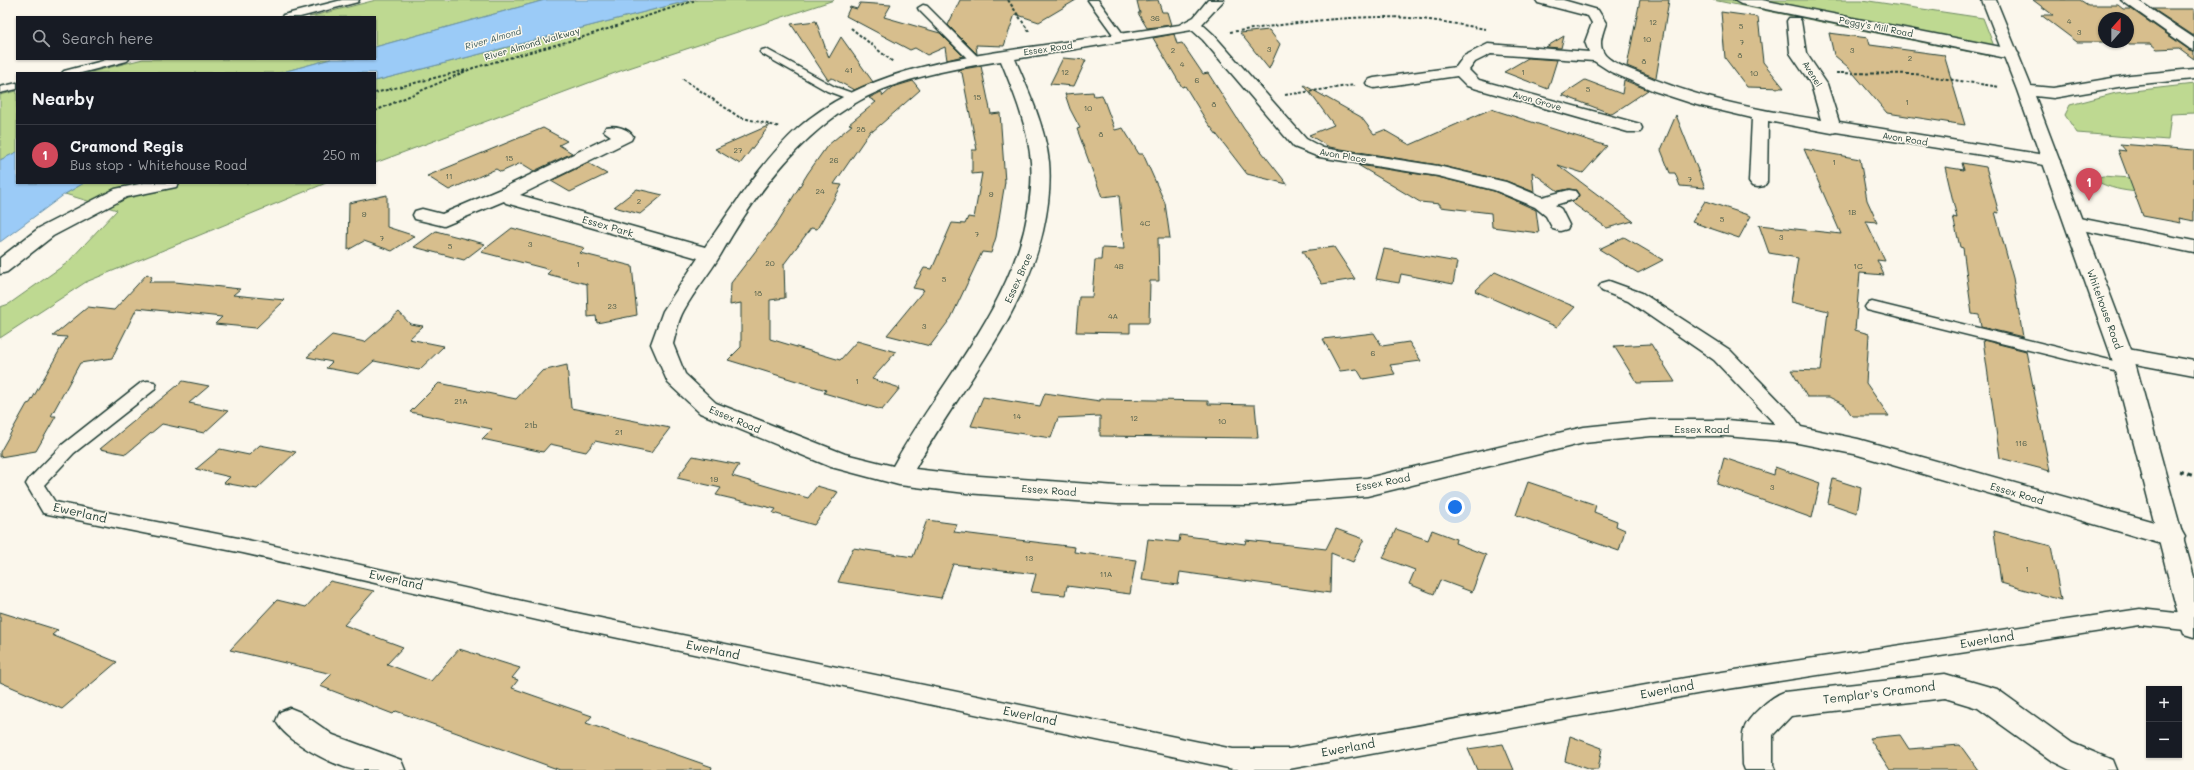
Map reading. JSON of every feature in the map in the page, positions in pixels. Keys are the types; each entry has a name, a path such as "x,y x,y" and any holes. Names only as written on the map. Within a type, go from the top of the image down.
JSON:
{"street":[{"path":"1201,31 1214,0"},
{"path":"1381,83 1461,71 1469,59 1488,49 1598,57 1593,42 1599,23 1594,13 1576,7 1542,0"},
{"name":"Peggy's Mill Road","path":"1741,0 2011,54"},
{"name":"Whitehouse Road","path":"1989,0 2051,161 2124,362 2172,537 2194,624"},
{"path":"2128,0 2194,45"},
{"name":"Avenel","path":"1794,21 1798,53 1819,84 1832,128"},
{"name":"Essex Road","path":"1201,31 1182,29 975,60 909,75 854,97 804,132 746,200 673,311 662,344 676,378 708,408 839,461 899,476 966,484 1117,495 1250,496 1367,487 1584,435 1651,428 1726,428 1793,434 1858,447 2172,537"},
{"name":"Avon Place","path":"1201,31 1263,98 1300,143 1319,152 1438,171 1500,186 1541,203 1554,212 1560,225"},
{"name":"Essex Brae","path":"899,476 911,451 992,332 1020,279 1032,247 1040,196 1040,162 1029,112 1006,55"},
{"name":"Avon Road","path":"1598,57 1616,69 1660,88 1703,102 1760,115 1832,128 2051,161"},
{"name":"Avon Grove","path":"1461,71 1473,83 1624,123"},
{"path":"2022,84 2053,93 2106,84 2194,74"},
{"path":"1758,182 1760,115"},
{"path":"422,215 444,220 509,192 618,133 642,139"},
{"path":"0,268 46,232 121,193 165,184"},
{"name":"Essex Park","path":"509,192 512,199 689,250 711,254"},
{"path":"1541,203 1569,195"},
{"path":"2074,223 2194,247"},
{"path":"1609,287 1635,297 1722,355 1785,421 1793,434"},
{"path":"2124,362 2194,368"},
{"name":"Templar's Cramond","path":"1760,770 1758,764 1758,730 1784,704 1945,686 1987,698 2062,752 2101,770"},
{"path":"290,721 323,744 390,770"}],"lane":[{"path":"291,16 354,0"},
{"path":"1093,0 1121,38"},
{"path":"923,8 975,60"},
{"path":"766,52 831,89 854,97"},
{"path":"72,72 119,60"},
{"path":"0,90 16,86"},
{"path":"1872,307 2124,362"},
{"name":"Ewerland","path":"148,386 68,448 35,484 50,508 243,546 581,622 1233,759 1289,759 1702,684 2140,617 2194,624"}],"path":[{"name":"River Almond Walkway","path":"376,111 473,68 580,38 696,0"},
{"path":"1008,0 1042,50"},
{"path":"1201,31 1378,18 1410,18 1493,30 1504,38 1505,50"},
{"path":"851,28 909,75"},
{"path":"376,93 473,68"},
{"path":"1812,72 1915,74 2022,84"},
{"path":"683,78 739,117 804,132"},
{"path":"1263,98 1381,83"}],"green space":[{"path":"376,0 545,0 376,47 376,16 313,16"},
{"path":"691,0 834,0 623,70 376,163 376,81"},
{"path":"1713,0 1862,0 1983,18 1994,46 1990,56"},
{"path":"139,60 327,60 283,72 91,72"},
{"path":"2194,84 2194,113 2171,114 2168,140 2077,133 2065,115 2070,105 2116,93"},
{"path":"16,91 16,152 0,160 0,95"},
{"path":"2103,176 2183,182 2171,193 2141,192 2121,190 2102,184 2093,179"},
{"path":"82,184 324,184 86,282 0,338 0,307 9,304 67,263 117,210 65,194"}],"water":[{"name":"River Almond","path":"545,0 691,0 376,81 376,72 283,72 327,60 376,60 376,47"},
{"path":"16,152 16,184 82,184 65,194 0,242 0,160"}],"building":[{"path":"960,0 1076,0 1039,22 1015,14 1004,46 976,45 977,54 948,25"},
{"path":"1158,0 1162,12 1167,12 1171,25 1147,28 1138,13 1140,13 1137,1"},
{"path":"1640,0 1669,0 1656,78 1627,66"},
{"path":"2033,0 2080,0 2088,5 2118,5 2123,9 2131,9 2188,49 2194,51 2194,59 2179,48 2157,49 2151,44 2134,44 2134,12 2098,12 2098,42 2077,42 2041,15 2053,15"},
{"path":"860,3 891,5 884,17 940,33 963,56 947,60 945,47 927,55 915,48 910,50 846,16 850,7 857,9"},
{"path":"2153,9 2194,9 2194,36"},
{"path":"1721,12 1758,17 1763,62 1784,88 1747,87 1725,58"},
{"path":"816,21 829,58 841,37 873,82 854,90 832,78 828,80 791,24"},
{"path":"1269,30 1280,44 1269,69 1240,33"},
{"path":"1829,33 1868,38 1870,45 1944,55 1965,125 1887,113 1848,67 1834,55"},
{"path":"1174,34 1177,44 1182,43 1203,74 1208,73 1244,129 1287,184 1247,174 1207,122 1185,86 1182,87 1153,38"},
{"path":"1564,36 1561,48 1546,47"},
{"path":"1063,58 1086,60 1074,86 1050,84"},
{"path":"1528,58 1557,60 1548,89 1504,72"},
{"path":"981,66 991,114 1000,113 1005,182 996,237 991,253 982,252 951,318 930,346 887,335 924,290 913,288 924,268 932,269 952,223 965,224 968,217 974,218 982,173 972,174 972,150 977,150 962,73 957,70"},
{"path":"1585,80 1622,94 1624,80 1648,90 1612,114 1562,95"},
{"path":"913,81 920,90 873,131 871,130 834,184 842,185 817,229 811,228 784,264 785,298 770,300 770,339 840,360 857,341 896,352 872,379 900,388 882,410 824,393 826,390 728,360 741,347 741,303 730,305 731,283 777,223 808,173 827,146 852,125 849,124 876,102 869,98 881,92 883,96 893,87"},
{"path":"1304,85 1361,117 1374,134 1384,130 1410,145 1491,109 1607,146 1583,173 1558,165 1633,221 1607,228 1571,202 1579,196 1576,190 1569,189 1558,191 1532,172 1534,192 1506,181 1438,165 1329,147 1309,135 1334,125"},
{"path":"1093,92 1094,96 1102,95 1115,130 1123,128 1139,154 1143,154 1165,203 1170,238 1158,238 1159,281 1150,281 1149,323 1130,323 1130,333 1076,332 1079,297 1092,297 1095,260 1101,260 1102,248 1124,249 1119,195 1102,197 1077,129 1080,128 1070,109 1065,94"},
{"path":"1676,115 1705,188 1680,186 1675,173 1670,173 1661,150"},
{"path":"770,125 740,164 715,149"},
{"path":"543,128 567,141 559,145 572,153 534,171 521,163 501,172 496,169 449,190 427,176"},
{"path":"2120,144 2194,150 2194,221 2179,218 2181,223 2143,216 2118,150 2126,151"},
{"path":"1804,149 1860,159 1867,200 1877,222 1866,221 1885,261 1877,260 1884,275 1860,273 1855,330 1869,334 1866,383 1889,416 1852,416 1845,405 1829,397 1807,397 1791,370 1821,371 1828,311 1791,302 1798,258 1769,253 1759,225 1841,234"},
{"path":"588,163 607,174 570,192 551,181"},
{"path":"1962,163 1986,167 1999,213 1995,212 2013,278 2023,337 1981,327 1979,315 1972,314 1963,248 1960,247 1953,217 1957,218 1945,167 1964,170"},
{"path":"1358,165 1438,177 1494,191 1536,210 1539,233 1492,227 1491,213 1440,207 1440,204 1420,202"},
{"path":"637,189 663,195 640,214 614,207"},
{"path":"387,195 387,227 415,236 392,251 364,241 348,250 349,203"},
{"path":"1705,201 1751,216 1739,238 1692,222"},
{"path":"512,228 585,248 580,253 632,266 637,315 597,323 596,316 588,317 587,284 547,274 551,270 481,252"},
{"path":"436,231 485,244 464,260 414,247"},
{"path":"1624,237 1663,260 1638,273 1599,249"},
{"path":"1334,247 1355,279 1322,284 1302,251"},
{"path":"1384,249 1457,262 1453,284 1401,274 1399,283 1376,279"},
{"path":"1495,272 1575,307 1557,327 1475,291"},
{"path":"147,274 152,277 149,282 175,282 240,289 233,295 285,300 256,328 215,324 222,317 137,308 112,358 80,363 51,416 56,416 36,451 0,457 0,452 27,404 30,403 67,337 53,336 88,307 114,310"},
{"path":"399,312 410,324 423,326 409,339 444,346 419,370 374,361 359,374 326,368 332,362 307,357 332,335 365,342"},
{"path":"1374,333 1382,346 1409,342 1421,361 1390,365 1395,374 1363,379 1357,369 1340,371 1323,339"},
{"path":"1983,340 2026,351 2050,471 2000,458"},
{"path":"1651,344 1675,382 1637,383 1614,346"},
{"path":"567,365 571,408 670,428 651,453 595,441 586,452 550,444 543,452 482,439 492,429 410,412 439,383 516,399 542,371"},
{"path":"183,381 209,386 189,403 228,411 204,433 162,424 126,454 100,449"},
{"path":"1045,393 1100,401 1100,399 1208,401 1208,404 1255,405 1258,438 1100,436 1100,416 1058,418 1051,438 971,426 983,397 1040,406"},
{"path":"260,445 296,452 257,489 224,483 230,477 196,469 220,449 249,455"},
{"path":"693,456 739,465 732,476 808,498 817,486 838,492 814,525 773,513 776,509 716,495 721,488 677,478"},
{"path":"1724,458 1774,475 1775,467 1820,483 1812,518 1717,484"},
{"path":"1833,479 1861,488 1857,513 1828,503"},
{"path":"1528,482 1596,505 1594,512 1617,521 1616,526 1625,530 1619,551 1516,515"},
{"path":"927,520 957,524 954,532 1075,547 1074,552 1136,560 1130,594 1067,586 1065,595 1031,592 1036,574 953,564 941,598 838,582 853,548 913,557"},
{"path":"1336,529 1364,539 1353,562 1331,553 1330,593 1180,572 1178,585 1142,580 1148,539 1179,542 1180,535 1245,544 1246,540 1326,549"},
{"path":"1396,529 1428,540 1432,530 1456,539 1455,543 1486,555 1472,592 1440,580 1434,594 1409,584 1415,570 1383,558"},
{"path":"1994,531 2051,546 2061,600 2001,583"},
{"path":"330,581 374,591 344,625 403,647 387,664 431,681 459,649 520,668 512,678 518,680 512,688 592,716 586,723 712,767 711,770 560,770 396,711 393,714 320,686 332,674 230,650 277,600 306,607"},
{"path":"0,612 58,630 52,635 117,662 62,709 0,682"},
{"path":"1900,735 1909,749 1960,745 1978,770 1890,770 1869,738"},
{"path":"1570,736 1602,748 1598,770 1590,770 1565,761"},
{"path":"1503,744 1514,770 1477,770 1468,749"}],"place":[{"name":"Cramond Regis","path":"2089,201"}]}
